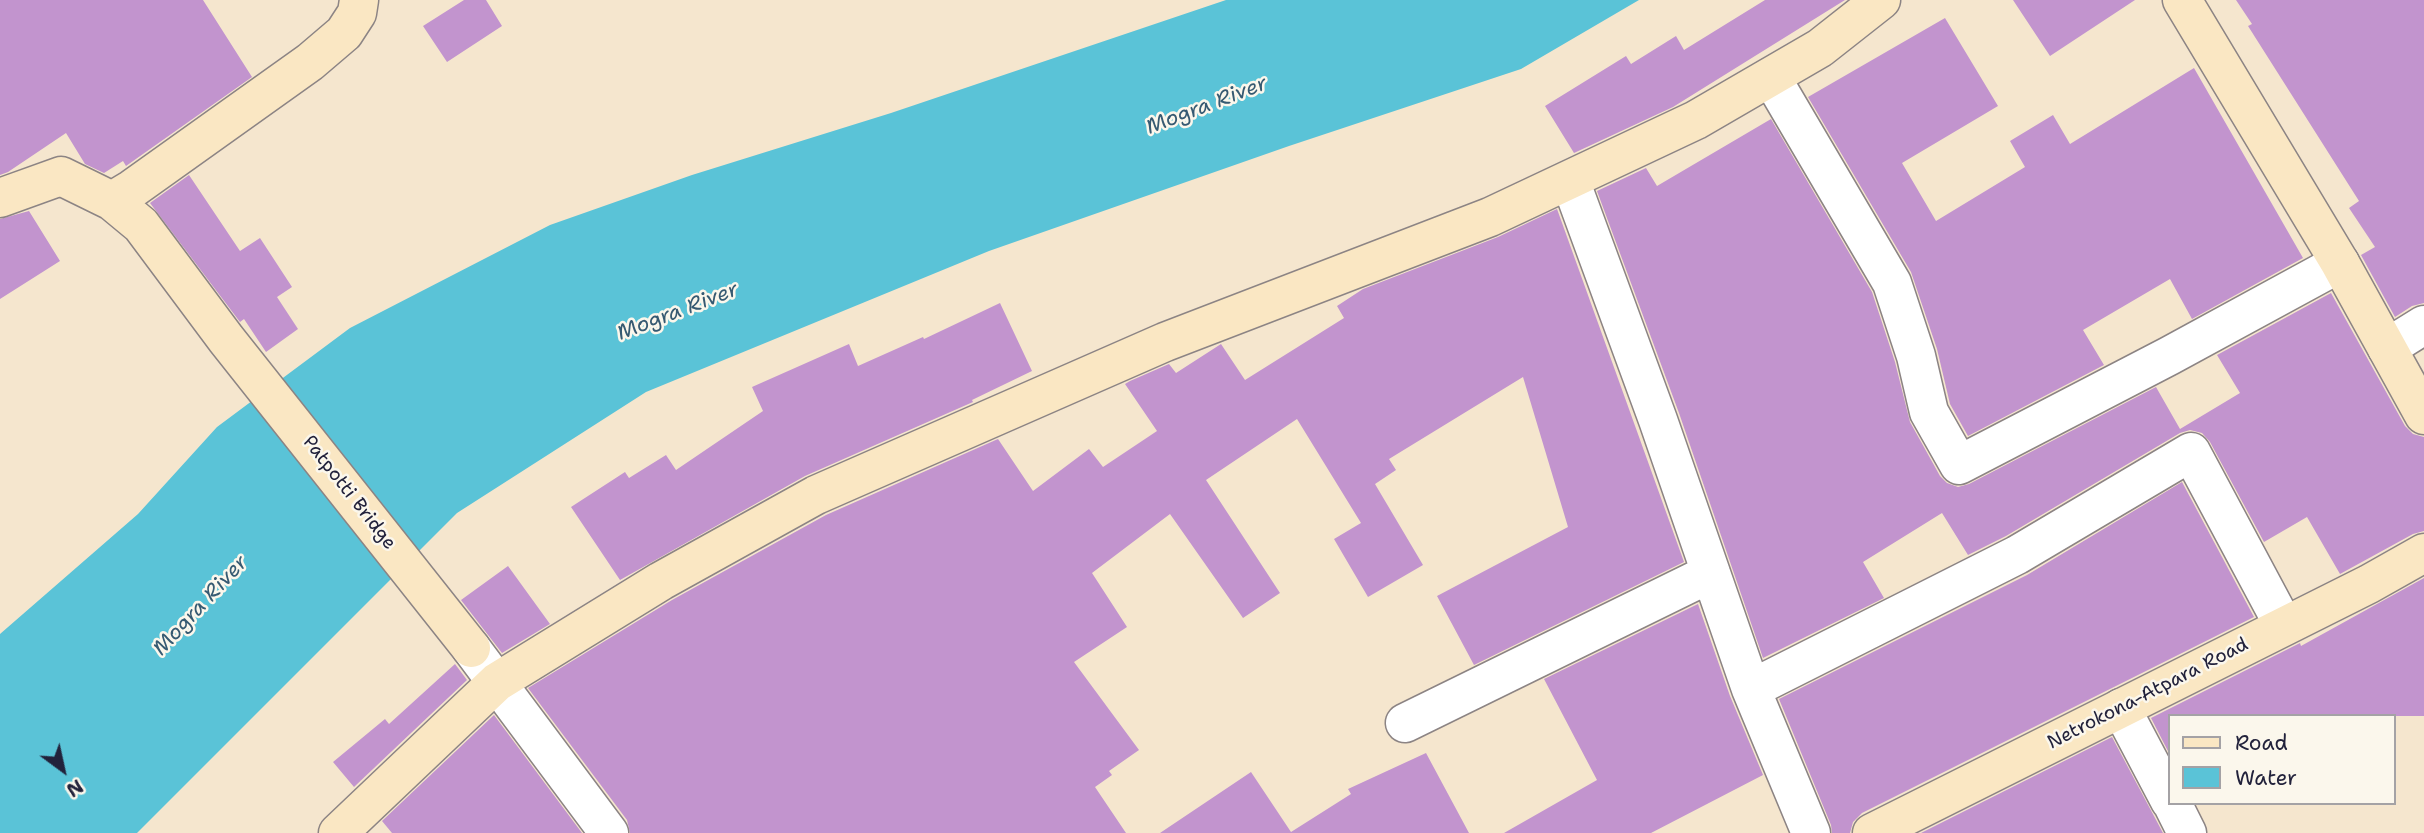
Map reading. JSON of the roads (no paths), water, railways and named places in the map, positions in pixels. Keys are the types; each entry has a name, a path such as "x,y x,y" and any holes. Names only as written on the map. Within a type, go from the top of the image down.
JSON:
{"street":[{"path":"112,201 132,190 310,62 344,33 357,13 359,0"},
{"path":"338,833 497,682 662,581 816,495 1165,342 1490,217 1570,180 1696,120 1820,48 1881,0"},
{"path":"2182,0 2340,263 2424,415"},
{"path":"1771,76 1892,284 1916,356 1929,412 1959,465 2340,263"},
{"name":"Patpotti Bridge","path":"0,198 61,176 112,201 141,225 226,339 497,682"},
{"path":"1570,180 1751,689 1811,833"},
{"path":"2387,348 2424,325"},
{"path":"1751,689 2017,555 2191,452 2284,626"},
{"name":"Netrokona-Atpara Road","path":"1872,833 2424,553"},
{"path":"1405,723 1711,573"},
{"path":"497,682 608,833"},
{"path":"2121,708 2168,796"},
{"path":"2173,805 2188,833"}],"water":[{"name":"Mogra River","path":"1226,0 1639,0 1521,69 1289,146 989,251 646,392 457,513 137,833 0,833 0,634 138,514 217,427 350,328 550,225 692,175 891,113"}]}
